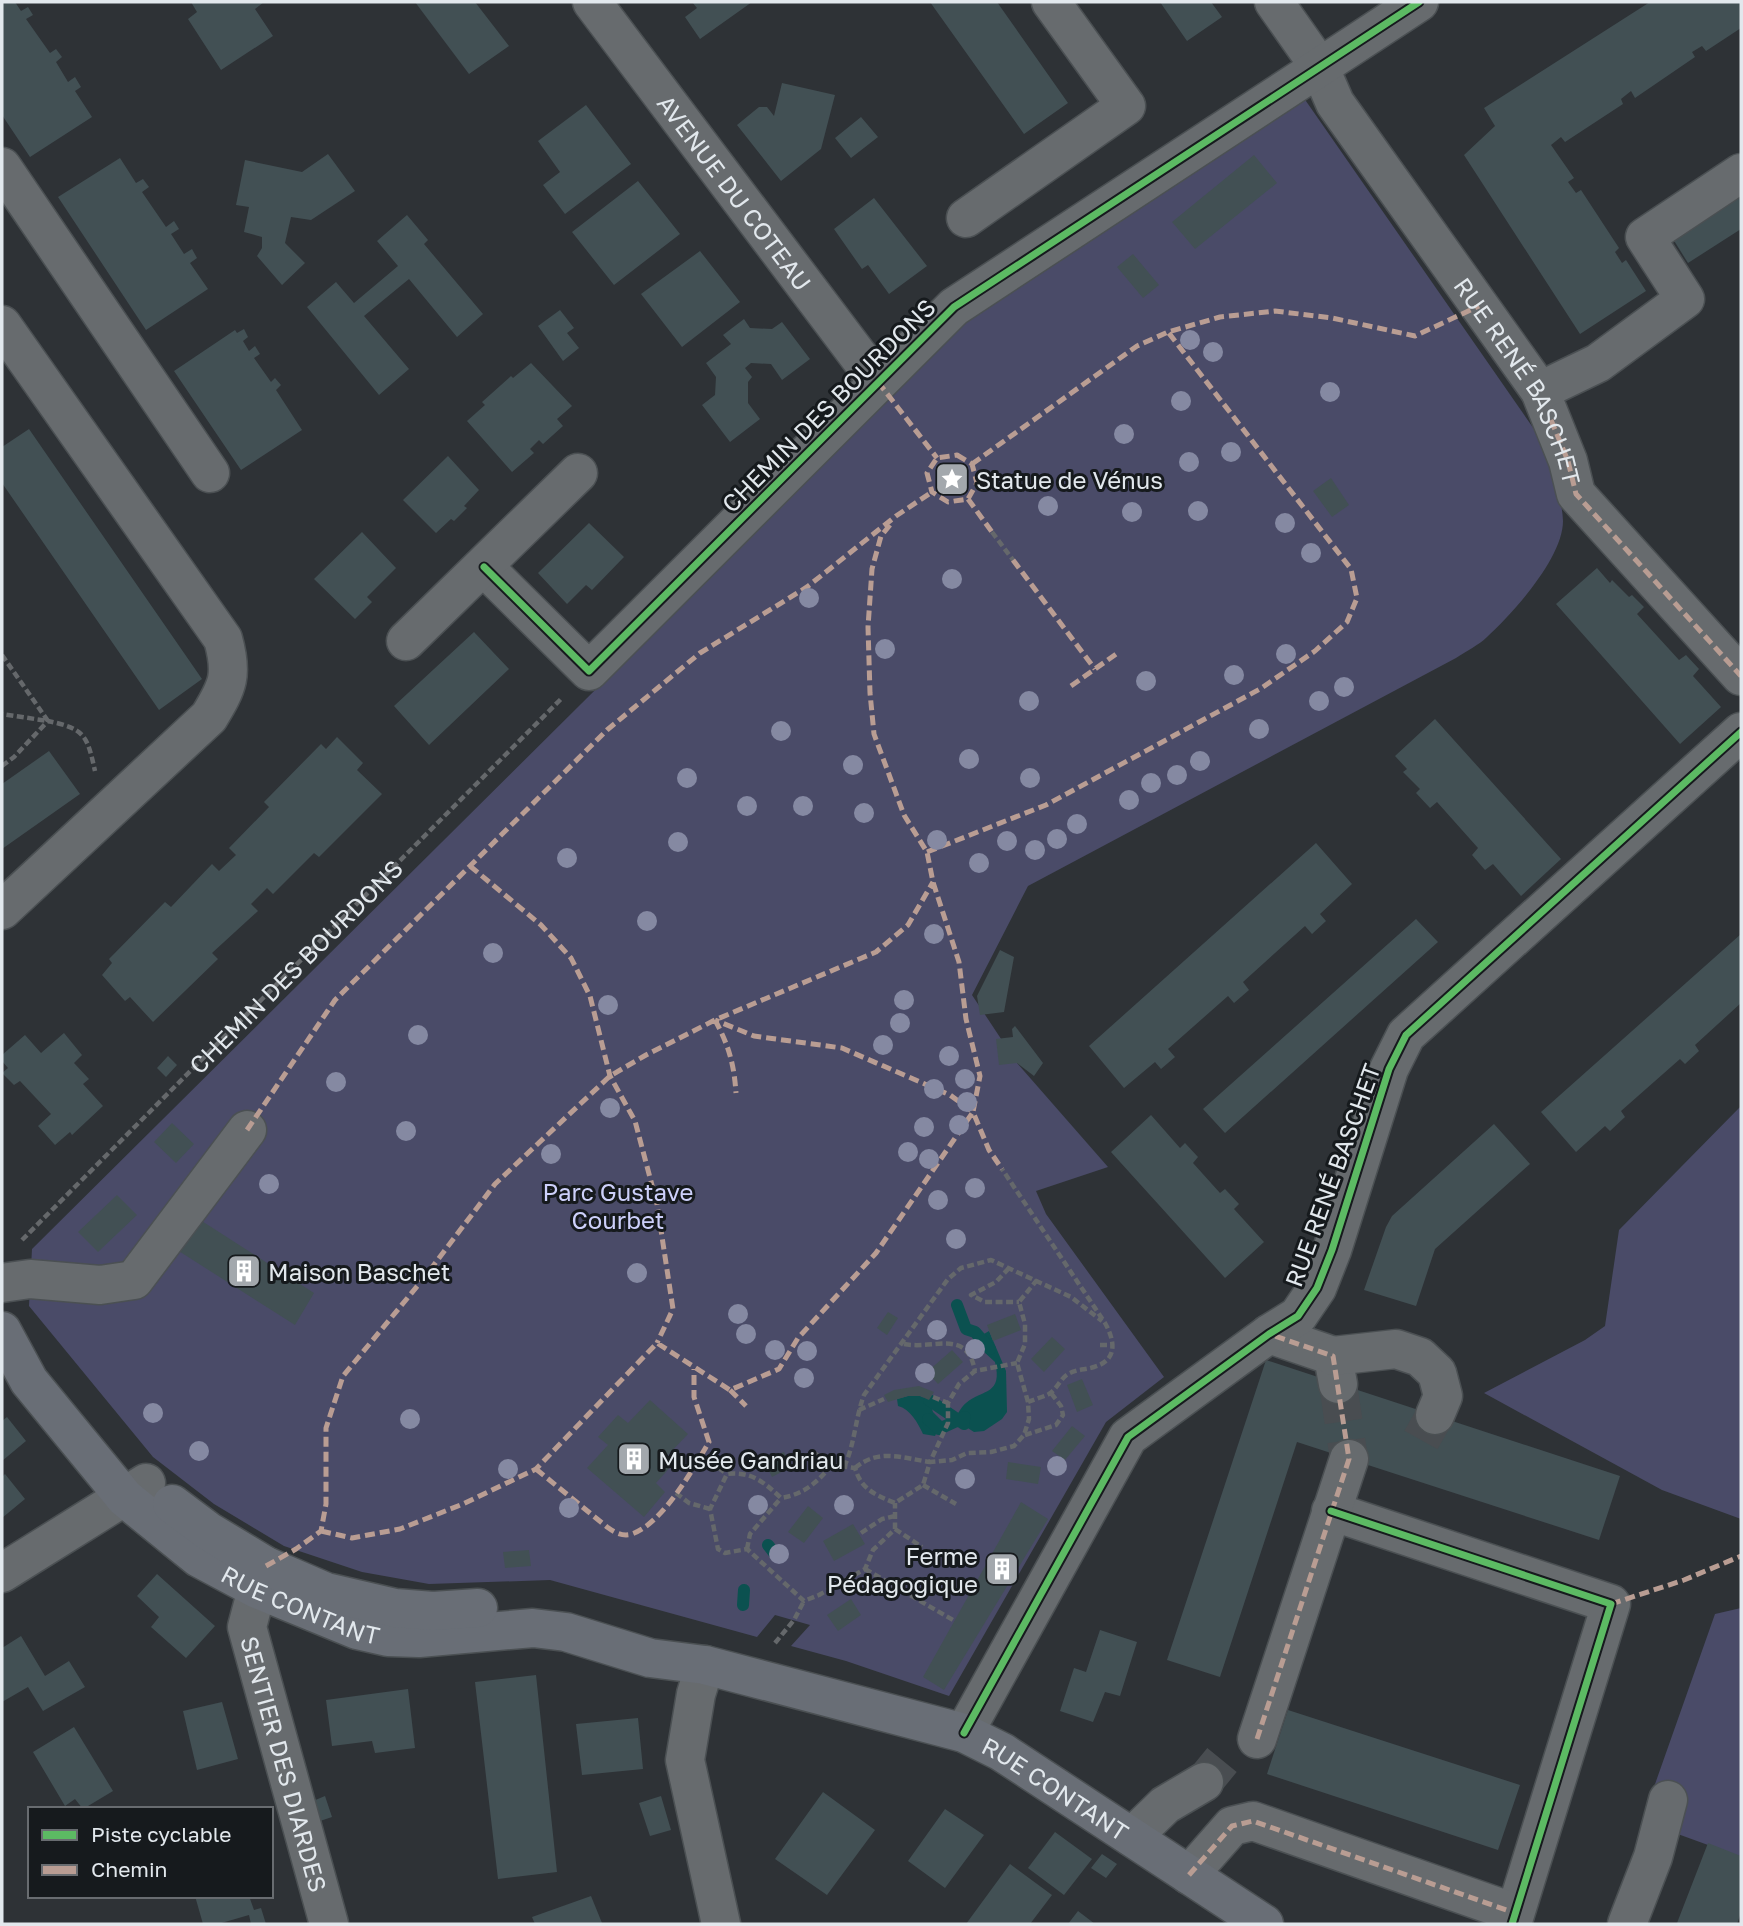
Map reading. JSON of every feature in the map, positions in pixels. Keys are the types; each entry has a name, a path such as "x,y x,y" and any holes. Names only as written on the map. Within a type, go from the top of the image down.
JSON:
{"main road":[{"name":"RUE CONTANT","path":"2,1313 49,1363 136,1490"},
{"name":"RUE CONTANT","path":"2,1331 29,1381 136,1490 208,1531 261,1577 395,1608 433,1611 535,1604 560,1607 656,1636 705,1665 964,1733 1002,1752 1264,1924"}],"street":[{"name":"AVENUE DU COTEAU","path":"592,2 878,382"},
{"path":"967,218 1126,106 1051,2"},
{"name":"RUE RENÉ BASCHET","path":"1274,2 1319,66 1335,103 1540,391 1568,461 1576,494 1741,676"},
{"name":"CHEMIN DES BOURDONS","path":"589,671 954,307 1419,2"},
{"path":"2,167 210,473"},
{"path":"1540,391 1598,363 1685,299 1644,237 1741,173"},
{"path":"2,325 223,639 230,664 224,693 209,718 2,910"},
{"path":"406,641 578,473"},
{"path":"484,567 589,671"},
{"name":"RUE RENÉ BASCHET","path":"964,1733 1128,1437 1269,1334 1298,1316 1317,1288 1332,1250 1389,1069 1406,1035 1741,732"},
{"path":"2,1283 30,1279 100,1285 134,1280 247,1130"},
{"path":"1269,1334 1336,1370 1396,1349 1420,1357 1437,1373 1440,1384 1443,1396 1435,1415"},
{"path":"1257,1739 1349,1459"},
{"path":"2,1573 136,1490"},
{"path":"1189,1875 1232,1826 1252,1821 1514,1919 1611,1604 1331,1511"},
{"name":"SENTIER DES DIARDES","path":"261,1577 247,1627 329,1924"},
{"path":"705,1665 696,1694 685,1760 721,1924"},
{"path":"1132,1838 1165,1805 1204,1782"},
{"path":"1627,1924 1653,1857 1668,1800"}],"path":[{"path":"992,532 1013,560"},
{"path":"2,655 48,721"},
{"path":"2,715 74,726 89,743 105,814"},
{"path":"2,766 48,721"},
{"path":"1002,1169 1105,1323 1112,1337 1114,1352 1107,1362 1093,1368 1075,1370 1062,1377 1051,1393 1028,1402"},
{"path":"844,1466 852,1450 864,1395 904,1344 948,1279 961,1268 991,1260 1037,1280 1049,1290 1071,1297 1105,1323"},
{"path":"1009,1268 996,1282 971,1295 985,1301 1019,1301 1037,1280"},
{"path":"813,1452 832,1465 855,1468 876,1455 930,1462 952,1460 967,1453 991,1452 1014,1446 1024,1435 1029,1419 1028,1402 1017,1363 1025,1344 1025,1324 1019,1301"},
{"path":"904,1344 953,1344 965,1348 972,1357 975,1371"},
{"path":"1100,1345 1113,1345"},
{"path":"895,1503 923,1485 930,1462 948,1423 948,1403 959,1384 975,1371 1017,1363"},
{"path":"1024,1435 1056,1426 1063,1415 1051,1393"},
{"path":"933,1397 948,1403"},
{"path":"859,1410 884,1399"},
{"path":"701,1456 727,1474 741,1472 763,1480 781,1498"},
{"path":"747,1549 750,1534 781,1498 806,1491 832,1465"},
{"path":"855,1468 859,1482 876,1496 895,1503"},
{"path":"727,1474 710,1510 718,1549 725,1553 747,1549"},
{"path":"923,1485 956,1504"},
{"path":"676,1493 689,1503 710,1510"},
{"path":"762,1680 771,1649 794,1620 804,1601 865,1569 873,1550 895,1528 895,1503"},
{"path":"861,1533 882,1519 895,1516"},
{"path":"895,1528 922,1547"},
{"path":"747,1549 804,1601"},
{"path":"865,1569 953,1620"}],"green space":[{"name":"Parc Gustave Courbet","path":"1299,91 1543,442 1560,501 1563,521 1561,536 1535,584 1510,614 1476,645 1028,886 972,995 1017,1063 1108,1167 1036,1191 1046,1214 1164,1377 1106,1422 949,1696 846,1661 791,1646 810,1625 775,1615 757,1637 550,1580 429,1584 362,1572 284,1546 214,1504 153,1457 29,1306 32,1249 987,301"},
{"path":"1741,1106 1741,1519 1662,1490 1484,1393 1585,1340 1605,1326 1619,1230"},
{"path":"1741,1608 1741,1857 1642,1821 1715,1614"}],"shaded area":[{"path":"989,1331 1006,1371 1007,1412 1002,1419 984,1431 974,1432 960,1423 952,1426 964,1405 994,1386 997,1373 995,1362 972,1341"},
{"path":"920,1396 929,1400 933,1412 942,1421 935,1436 923,1434 910,1413 898,1406 897,1399"}],"building":[{"path":"2,2 15,2 21,11 28,7 33,15 26,19 50,53 56,49 62,57 56,62 68,82 75,77 81,87 75,91 92,117 30,157 2,115"},
{"path":"191,2 264,2 255,9 273,36 221,70 188,19 197,12"},
{"path":"415,2 475,2 509,46 469,74"},
{"path":"692,2 752,2 700,39 685,17 697,8"},
{"path":"930,2 997,2 1068,103 1024,134"},
{"path":"1160,2 1211,2 1222,17 1187,41"},
{"path":"1650,2 1741,2 1741,28 1706,51 1702,46 1692,52 1695,57 1635,98 1631,91 1621,99 1623,104 1565,142 1561,137 1551,145 1574,178 1568,182 1576,193 1581,190 1619,248 1615,252 1622,263 1626,260 1646,291 1580,334 1464,155 1495,126 1484,108"},
{"path":"782,83 835,95 821,149 781,181 737,125 759,107 767,107 774,116"},
{"path":"586,105 631,164 565,214 543,185 560,172 538,141"},
{"path":"861,117 878,137 851,158 835,138"},
{"path":"328,154 355,191 311,220 291,217 285,243 305,263 282,285 257,256 262,248 262,237 244,232 249,207 236,205 245,160 302,172"},
{"path":"1254,155 1277,183 1195,249 1172,222"},
{"path":"120,158 136,183 143,179 149,187 142,192 166,227 174,221 179,229 171,234 184,254 192,249 197,258 190,263 208,289 146,330 58,197"},
{"path":"638,181 680,234 614,285 572,232"},
{"path":"1741,194 1741,229 1688,263 1673,239"},
{"path":"874,198 927,266 889,294 868,265 862,269 834,229"},
{"path":"407,215 428,240 424,244 483,314 457,337 409,279 364,316 409,369 379,395 307,307 336,282 354,303 398,266 377,241"},
{"path":"700,251 740,302 682,347 641,294"},
{"path":"1133,254 1159,285 1143,298 1117,267"},
{"path":"560,310 574,328 567,333 579,348 563,361 538,326"},
{"path":"744,319 750,328 772,329 782,322 810,359 782,380 771,364 751,363 745,368 752,377 748,382 748,403 760,419 730,442 702,405 715,395 716,377 706,363 731,344 723,335"},
{"path":"244,329 248,337 243,341 249,351 255,346 260,354 254,358 271,382 275,378 281,385 276,390 302,430 241,470 174,371 235,330 237,333"},
{"path":"531,363 572,406 557,419 563,426 543,444 539,440 530,449 534,453 512,472 467,421 485,405 482,402 511,376 513,378"},
{"path":"29,429 202,679 159,710 2,483 2,447"},
{"path":"448,456 479,490 454,521 451,519 436,533 403,500"},
{"path":"1331,478 1349,505 1332,517 1313,491"},
{"path":"589,523 624,557 592,590 586,585 567,604 538,573"},
{"path":"362,532 396,568 367,597 372,602 355,619 314,579"},
{"path":"1597,568 1610,583 1612,580 1644,607 1637,614 1679,660 1686,655 1699,669 1693,676 1721,707 1680,744 1556,604"},
{"path":"474,632 509,669 429,745 394,706"},
{"path":"1435,719 1561,859 1521,896 1493,864 1485,870 1472,855 1478,848 1437,802 1430,808 1416,793 1420,789 1403,772 1407,769 1395,756"},
{"path":"337,737 363,763 357,770 382,794 319,857 314,853 273,894 267,888 251,904 258,911 212,953 218,959 153,1022 130,997 125,1001 102,975 112,963 109,959 165,902 171,907 212,864 219,871 236,855 229,848 269,807 264,802 321,744 326,749"},
{"path":"49,751 80,794 2,849 2,784"},
{"path":"1316,843 1352,884 1320,914 1326,921 1312,934 1305,926 1243,982 1249,990 1234,1003 1228,996 1168,1049 1175,1057 1161,1069 1155,1062 1124,1088 1089,1046"},
{"path":"1416,919 1438,942 1225,1133 1203,1109"},
{"path":"1741,934 1741,1003 1695,1045 1699,1051 1685,1064 1680,1059 1621,1111 1625,1117 1610,1131 1605,1126 1576,1152 1541,1112"},
{"path":"1000,950 1014,957 1004,1012 980,1015 977,996"},
{"path":"1015,1026 1043,1063 1034,1076 1017,1063 999,1065 996,1039 1013,1037 1012,1029"},
{"path":"64,1033 82,1055 74,1063 89,1079 83,1084 103,1106 72,1135 70,1132 55,1145 38,1126 51,1114 20,1081 14,1085 2,1073 8,1068 2,1061 2,1055 25,1035 41,1053"},
{"path":"168,1056 177,1065 166,1077 157,1068"},
{"path":"1151,1115 1180,1148 1185,1143 1198,1157 1193,1163 1220,1193 1225,1189 1239,1204 1234,1209 1264,1242 1225,1278 1111,1152"},
{"path":"172,1123 194,1144 176,1163 154,1142"},
{"path":"1494,1124 1530,1164 1435,1249 1416,1306 1364,1290 1392,1216"},
{"path":"117,1195 137,1215 98,1252 78,1232"},
{"name":"Maison Baschet","path":"194,1216 314,1293 295,1325 174,1248"},
{"path":"888,1312 898,1318 887,1335 877,1328"},
{"path":"1015,1314 1021,1330 993,1341 987,1325"},
{"path":"1052,1337 1065,1349 1044,1372 1031,1359"},
{"path":"952,1350 963,1362 938,1384 927,1372"},
{"path":"1266,1360 1620,1476 1599,1540 1297,1442 1220,1677 1167,1660"},
{"path":"1082,1379 1093,1405 1077,1412 1067,1385"},
{"path":"919,1386 934,1392 929,1400 920,1396 908,1396 888,1402 884,1395 894,1390"},
{"name":"Musée Gandriau","path":"650,1400 688,1434 668,1455 675,1462 656,1483 665,1492 644,1517 587,1468 608,1445 598,1437 618,1415 628,1423"},
{"path":"7,1417 26,1441 2,1461 2,1421"},
{"path":"1072,1426 1085,1436 1065,1460 1052,1451"},
{"path":"784,1452 791,1467 772,1477 764,1461"},
{"path":"1008,1462 1041,1467 1038,1484 1006,1479"},
{"path":"5,1474 25,1499 2,1518 2,1477"},
{"name":"Ferme Pédagogique","path":"1021,1502 1048,1519 944,1690 923,1677"},
{"path":"808,1506 823,1518 804,1543 788,1532"},
{"path":"853,1524 865,1544 834,1561 823,1541"},
{"path":"529,1550 531,1566 505,1568 503,1552"},
{"path":"157,1574 215,1626 186,1658 151,1627 159,1617 137,1596"},
{"path":"851,1599 861,1615 838,1631 827,1615"},
{"path":"1100,1630 1137,1642 1120,1696 1105,1692 1093,1722 1060,1711 1074,1668 1086,1672"},
{"path":"21,1636 45,1676 69,1661 85,1687 43,1711 28,1687 2,1702 2,1648"},
{"path":"536,1675 557,1872 498,1879 475,1682"},
{"path":"408,1689 415,1748 375,1753 372,1741 332,1746 326,1700"},
{"path":"222,1702 238,1759 197,1770 183,1711"},
{"path":"1288,1710 1520,1785 1498,1850 1267,1774"},
{"path":"638,1718 643,1769 582,1775 576,1724"},
{"path":"74,1727 113,1791 86,1807 81,1807 75,1799 65,1806 33,1752"},
{"path":"823,1792 875,1830 827,1895 775,1859"},
{"path":"325,1796 332,1817 320,1821 313,1801"},
{"path":"661,1796 671,1830 650,1836 639,1803"},
{"path":"945,1809 984,1835 945,1888 908,1861"},
{"path":"1055,1832 1092,1859 1064,1895 1028,1868"},
{"path":"1708,1843 1741,1856 1741,1913 1737,1924 1677,1923"},
{"path":"1102,1854 1117,1864 1106,1878 1091,1868"},
{"path":"1010,1864 1052,1895 1030,1924 966,1924"},
{"path":"591,1896 602,1923 535,1924 532,1917"},
{"path":"196,1898 250,1898 254,1910 261,1908 266,1924 251,1924 249,1915 218,1924 203,1924"},
{"path":"1078,1911 1095,1924 1068,1924"}],"waterway":[{"path":"957,1305 966,1329 975,1332 990,1349"},
{"path":"929,1400 964,1424"},
{"path":"928,1419 939,1429 965,1417"},
{"path":"768,1545 775,1554"},
{"path":"743,1605 744,1590"}],"tunnel":[{"path":"1338,1384 1349,1459"},
{"path":"1421,1440 1435,1415"},
{"path":"1204,1782 1222,1760"}],"marked path":[{"path":"972,464 1137,346 1168,332 1220,317 1275,311 1332,318 1415,336 1479,306"},
{"path":"927,852 1046,805 1260,689 1315,651 1347,622 1357,598 1351,569 1168,332"},
{"path":"878,382 937,458"},
{"path":"1551,420 1568,461 1576,494 1741,676"},
{"path":"957,455 972,464 977,483 968,499 948,502 932,492 927,473 937,458 957,455"},
{"path":"247,1130 335,1000 607,730 700,653 807,587 896,516 932,492"},
{"path":"968,499 992,532"},
{"path":"890,525 881,536 872,569 868,627 874,734 904,815 927,852 933,882 959,962 966,1019 980,1076 973,1112 989,1150 1002,1169"},
{"path":"1013,560 1095,669"},
{"path":"1071,686 1119,652"},
{"path":"470,866 541,925 571,958 590,996 610,1076 635,1121 657,1204 673,1309 657,1343"},
{"path":"266,1566 321,1531 326,1504 326,1428 343,1376 424,1278 495,1184 610,1076 715,1020 876,952 908,925 933,882"},
{"path":"715,1020 730,1055 736,1093"},
{"path":"321,1531 352,1538 400,1529 463,1504 536,1469 657,1343 730,1390 779,1369 798,1338 876,1253 973,1112 950,1095 842,1048 754,1036 715,1020"},
{"path":"1257,1739 1349,1459 1333,1356 1269,1334"},
{"path":"536,1469 612,1531 628,1535 644,1528 676,1494 709,1442 694,1397 694,1369"},
{"path":"730,1390 746,1406"},
{"path":"1611,1604 1684,1580 1741,1556"},
{"path":"1189,1875 1232,1826 1253,1821 1515,1913"}],"cycle path":[{"path":"484,567 589,671 954,307 1419,2"},
{"path":"964,1733 1128,1437 1269,1334 1298,1316 1317,1288 1332,1250 1389,1069 1406,1035 1741,732"},
{"path":"1331,1511 1611,1604 1512,1924"}],"place":[{"name":"Statue de Vénus","path":"952,479"},
{"name":"Maison Baschet","path":"244,1271"},
{"name":"Musée Gandriau","path":"634,1459"},
{"name":"Ferme Pédagogique","path":"1002,1569"}]}
